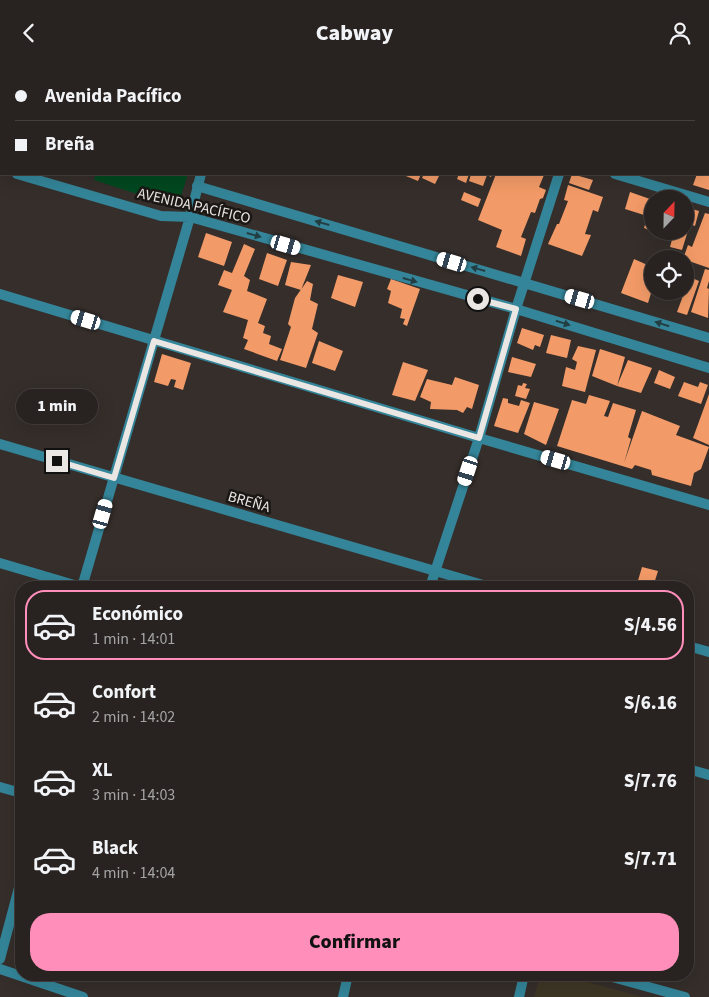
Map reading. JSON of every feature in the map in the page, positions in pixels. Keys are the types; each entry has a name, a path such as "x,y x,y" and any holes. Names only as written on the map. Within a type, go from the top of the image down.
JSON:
{"street":[{"name":"AVENIDA PACÍFICO","path":"20,175 161,216 190,217 516,309 709,367"},
{"path":"83,581 201,175"},
{"path":"432,581 479,438 516,309 559,175"},
{"path":"618,175 709,202"},
{"name":"AVENIDA PACÍFICO","path":"197,186 709,338"},
{"path":"0,295 709,505"},
{"name":"BREÑA","path":"0,444 469,581"},
{"path":"0,563 61,581"},
{"path":"694,647 709,652"},
{"path":"694,771 709,775"},
{"path":"0,787 15,791"},
{"path":"0,959 15,903"},
{"path":"0,969 15,974"},
{"path":"36,981 83,997"},
{"path":"343,997 347,981"},
{"path":"519,997 523,981"},
{"path":"627,981 685,997"}],"shaded area":[{"path":"538,981 585,981 642,997 534,997"}],"green space":[{"path":"96,175 188,175 180,199 165,194 162,202 94,180"}],"building":[{"path":"403,175 421,175 418,181"},
{"path":"424,175 440,175 435,184 422,178"},
{"path":"459,175 469,175 466,183 457,179"},
{"path":"471,175 487,175 483,186 469,181"},
{"path":"496,175 544,175 539,187 546,190 543,198 540,199 535,213 531,212 521,237 526,239 521,256 496,247 502,230 478,220"},
{"path":"572,175 593,180 589,190 569,183"},
{"path":"697,175 709,175 709,190 693,185"},
{"path":"568,185 603,197 598,212 593,210 585,234 591,235 582,256 548,244 557,224 559,224 568,201 564,200"},
{"path":"464,192 481,199 478,207 461,200"},
{"path":"630,192 644,197 644,215 625,209"},
{"path":"694,210 699,211 694,226"},
{"path":"705,213 709,214 709,268 694,263 694,250 686,250 688,245 692,247"},
{"path":"206,233 232,242 224,266 198,257"},
{"path":"672,240 685,240 682,250 670,247"},
{"path":"244,244 255,249 244,276 250,280 247,291 267,299 258,323 265,326 263,333 271,336 269,344 282,349 277,361 244,349 248,340 243,338 248,320 223,312 232,290 218,285 224,270 232,273"},
{"path":"267,253 287,260 278,286 259,279"},
{"path":"634,259 644,263 644,300 649,300 648,303 621,293"},
{"path":"291,262 311,265 301,290 285,285"},
{"path":"705,269 709,270 707,288 709,289 708,318 691,312"},
{"path":"338,275 363,282 355,307 331,298"},
{"path":"391,279 420,289 407,326 403,324 405,319 400,318 402,309 388,303 391,291 387,289"},
{"path":"694,279 699,281 694,295"},
{"path":"307,281 313,284 310,300 318,304 312,329 318,333 306,368 280,360 291,327 288,324 295,298"},
{"path":"681,300 692,300 687,315 677,312"},
{"path":"522,328 544,335 540,347 535,345 533,350 517,343"},
{"path":"551,335 571,340 567,358 546,353"},
{"path":"319,341 343,351 335,371 312,363"},
{"path":"578,346 596,350 585,392 562,386 566,367 575,370 577,362 572,359"},
{"path":"600,349 625,357 617,386 592,376"},
{"path":"162,354 191,363 183,390 174,387 176,380 171,379 168,386 154,382"},
{"path":"512,357 536,364 531,377 508,372"},
{"path":"628,360 652,368 641,393 617,386"},
{"path":"403,362 428,370 415,401 392,395"},
{"path":"659,370 675,377 670,389 654,383"},
{"path":"455,377 479,385 472,409 467,407 463,413 457,410 430,409 431,402 420,397 427,379 452,385"},
{"path":"684,382 698,387 700,382 708,385 701,404 678,396"},
{"path":"523,383 527,384 525,388 530,389 526,399 515,396 518,385 522,386"},
{"path":"709,394 709,445 693,438"},
{"path":"589,395 610,401 604,416 608,417 613,403 636,410 628,437 631,439 624,463 642,411 680,426 676,435 709,447 701,469 694,473 691,486 652,475 651,470 635,465 632,469 557,446 572,400 586,404"},
{"path":"503,398 508,399 508,403 519,406 521,400 530,403 518,433 494,426"},
{"path":"534,402 559,409 546,445 524,434"},
{"path":"642,567 658,571 655,581 638,581"}],"route":[{"path":"57,461 114,478 154,341 479,438 516,309 478,299"}]}
